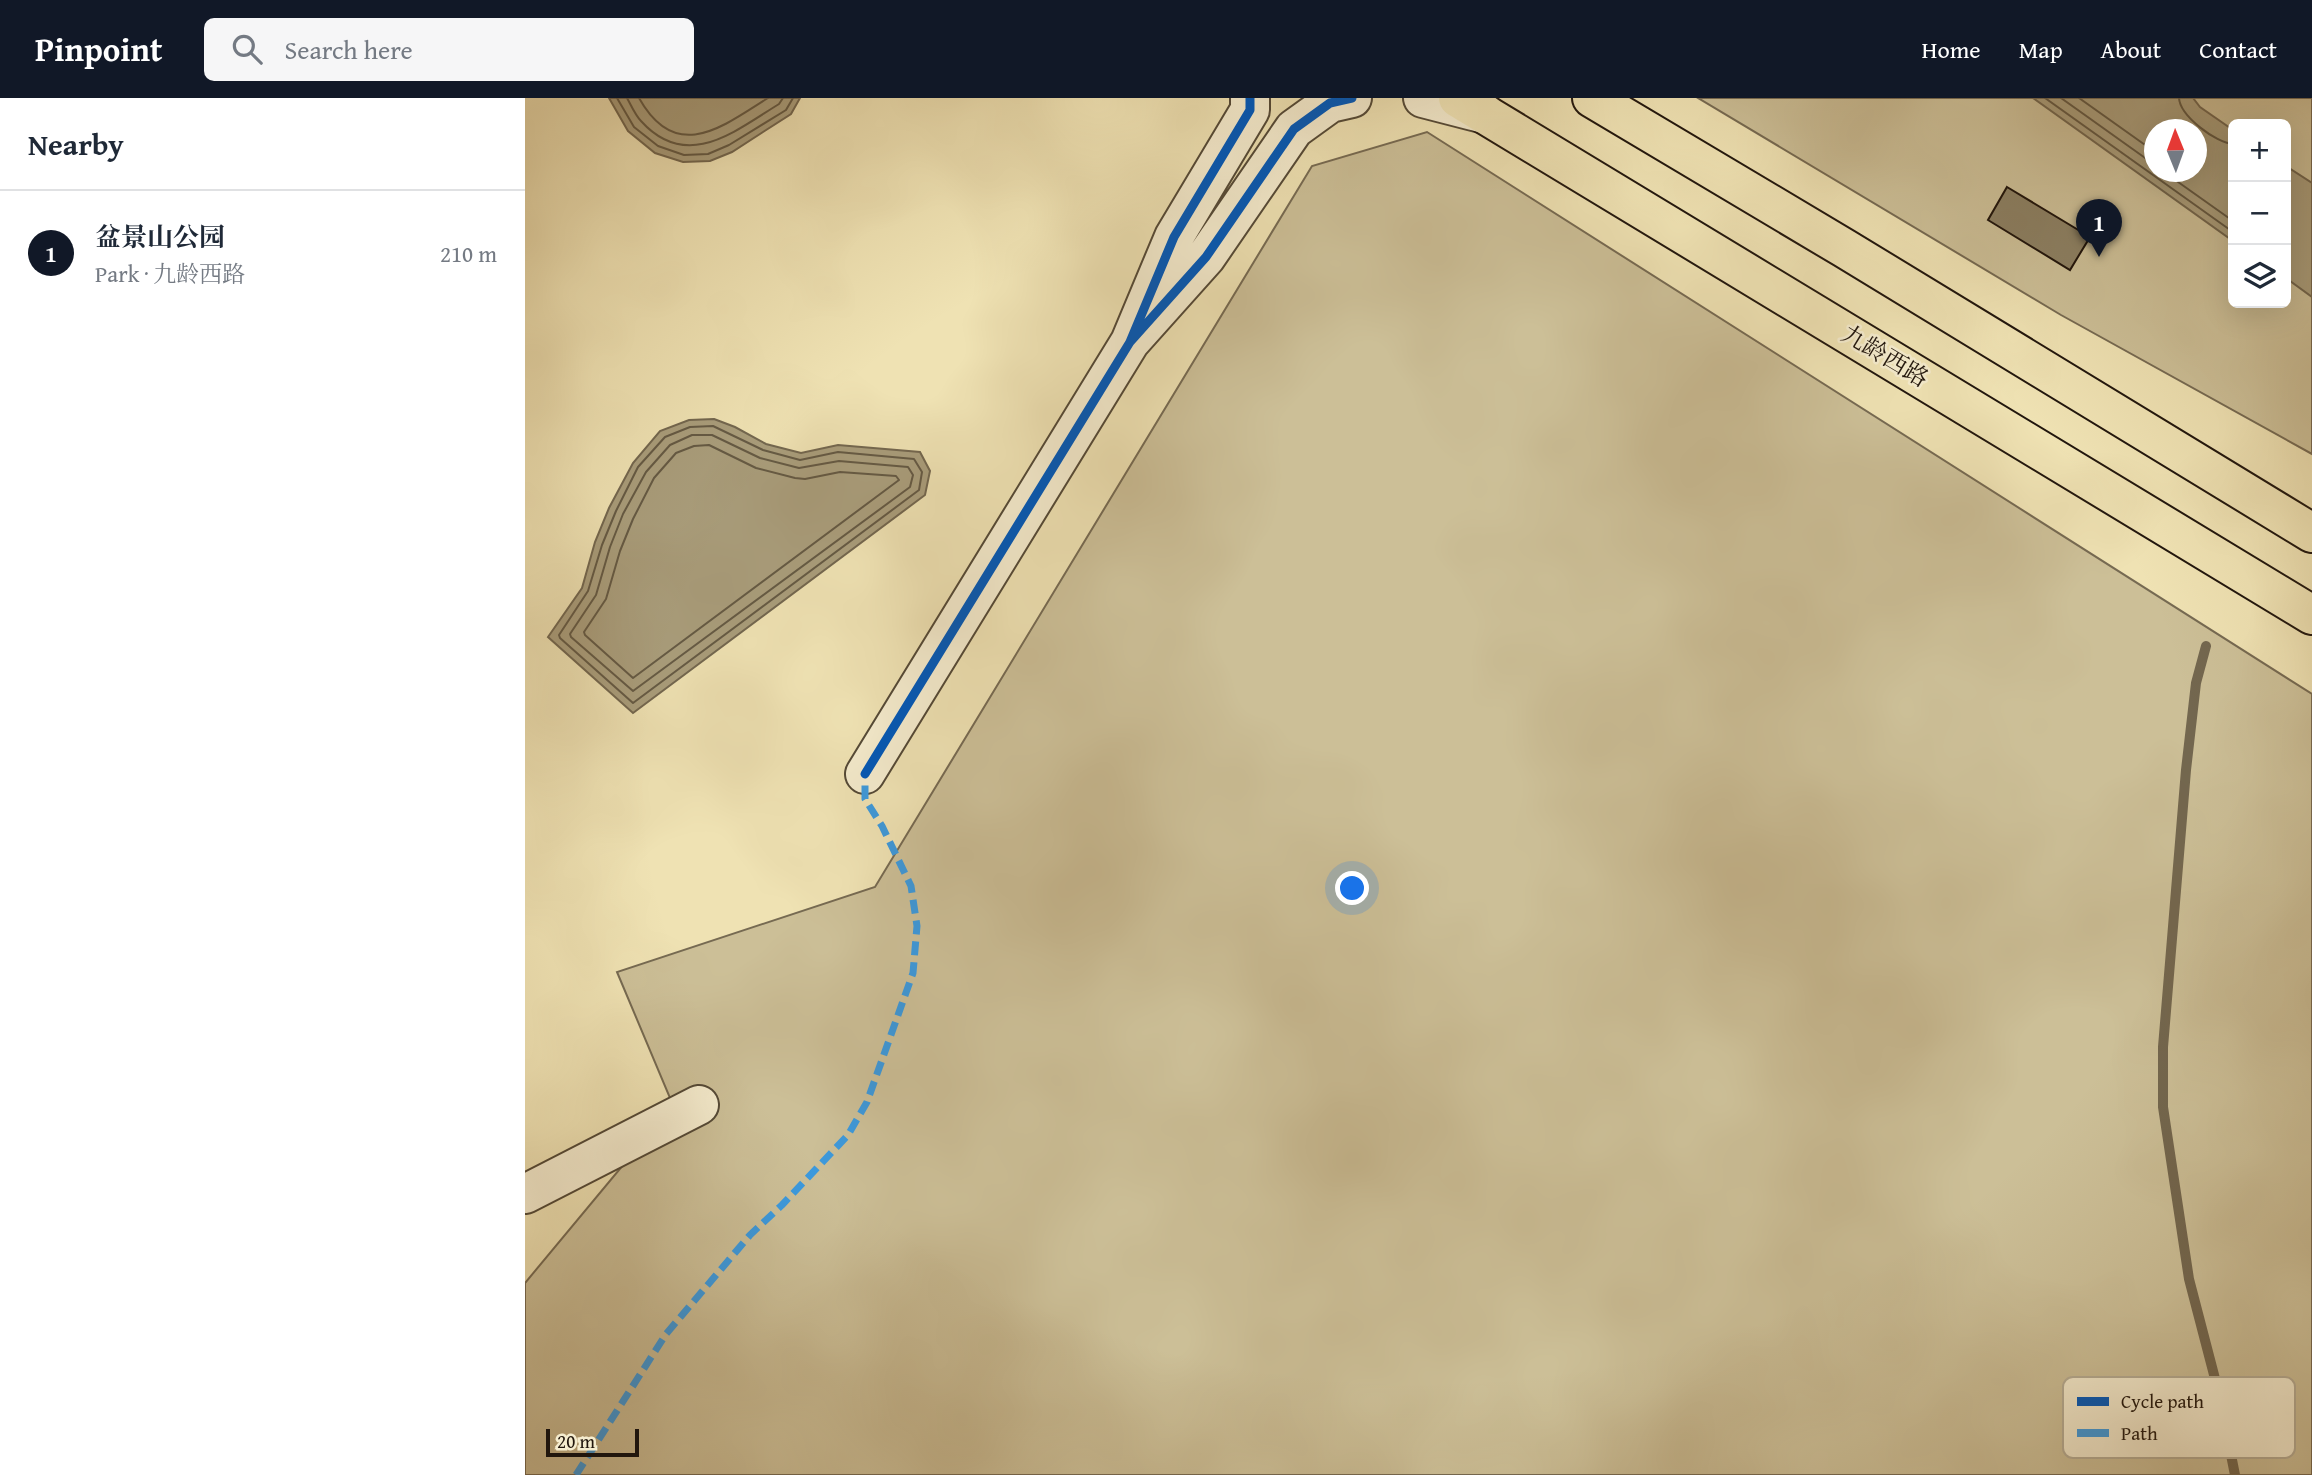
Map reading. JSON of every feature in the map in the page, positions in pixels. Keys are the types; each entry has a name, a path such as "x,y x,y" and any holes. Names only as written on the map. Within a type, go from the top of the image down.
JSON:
{"main road":[{"path":"1592,98 1856,255 2312,533"},
{"name":"九龄西路","path":"1472,106 2312,615"}],"street":[{"path":"865,774 1130,342 1174,237 1250,110 1250,98"},
{"path":"1130,342 1206,257 1294,130 1330,103 1352,98"},
{"path":"1423,98 1472,106"},
{"path":"525,1194 699,1105"}],"shaded area":[{"path":"1698,98 2312,98 2312,454 2061,315"},
{"path":"1427,132 2312,694 2312,1475 525,1475 525,1283 673,1105 617,972 875,887 1312,166"}],"water":[{"path":"609,98 800,98 791,114 732,152 710,161 683,162 655,153 628,131"},
{"path":"2033,98 2193,98 2200,107 2228,127 2228,237 2150,182 2207,182 2207,119 2144,119 2144,177"},
{"path":"2291,169 2312,183 2312,297 2291,282"},
{"path":"714,419 766,444 801,453 838,445 920,452 930,471 925,495 633,713 548,637 582,588 595,542 609,508 633,463 660,431 689,420"}],"building":[{"path":"2007,187 2090,237 2070,270 1988,220"}],"waterway":[{"path":"2206,646 2196,683 2186,770 2163,1047 2163,1107 2189,1279 2215,1377"},
{"path":"2232,1458 2235,1475"}],"marked path":[{"path":"576,1475 666,1334 750,1235 848,1135 867,1102 913,973 917,926 911,886 882,826 865,799 865,774"}],"cycle path":[{"path":"1250,98 1250,110 1174,237 1130,342 1206,257 1294,129 1330,103 1352,98"},
{"path":"865,774 1130,342"}],"place":[{"name":"盆景山公园","path":"2099,257"}]}
